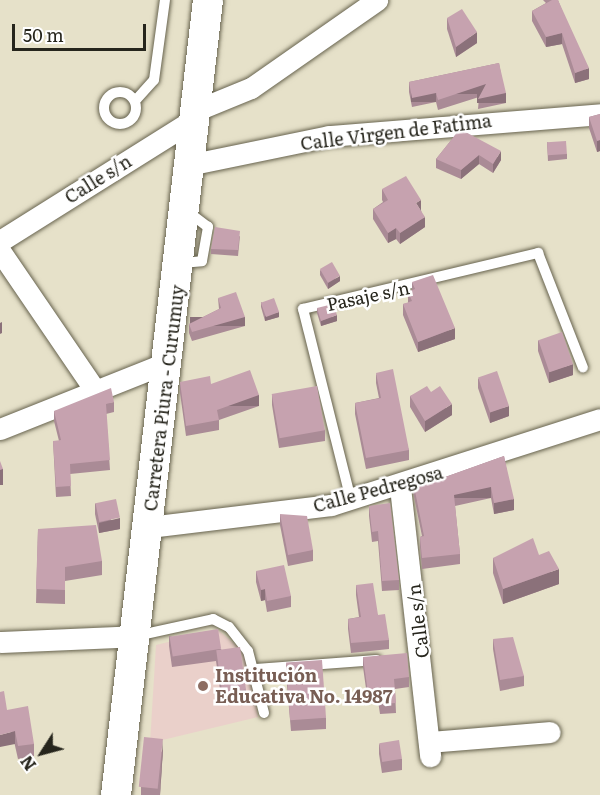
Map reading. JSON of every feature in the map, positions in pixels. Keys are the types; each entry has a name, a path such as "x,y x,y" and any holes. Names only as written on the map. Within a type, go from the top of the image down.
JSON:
{"main road":[{"name":"Carretera Piura - Curumuy","path":"116,795 193,164 208,0"}],"street":[{"name":"Calle s/n","path":"0,241 197,114 251,88 377,0"},
{"name":"Calle Virgen de Fatima","path":"193,164 329,136 600,114"},
{"path":"0,251 94,389"},
{"path":"0,429 94,389 168,362"},
{"name":"Calle Pedregosa","path":"149,527 351,500 400,487 600,419"},
{"name":"Calle s/n","path":"400,487 422,654 430,749 550,732"},
{"path":"0,642 135,636"}],"lane":[{"path":"135,101 154,80 165,0"},
{"name":"Pasaje s/n","path":"351,500 303,309 538,253 583,368"},
{"path":"135,636 213,619 229,627 256,669 264,713"},
{"path":"256,669 422,654"}],"shaded area":[{"name":"Institución Educativa No. 14987","path":"218,630 248,655 258,717 150,743 156,645"}],"building":[{"path":"552,0 558,0 589,68 575,73 562,33 546,37 532,11"},
{"path":"462,9 477,32 456,47 447,18"},
{"path":"499,63 506,93 478,99 486,84 438,100 436,93 412,98 409,82"},
{"path":"600,114 600,140 597,141 589,117"},
{"path":"460,129 501,151 493,164 479,155 461,170 436,159"},
{"path":"566,141 567,154 548,155 547,142"},
{"path":"406,176 421,200 416,203 425,217 400,233 396,228 388,233 373,209 388,200 382,189"},
{"path":"215,227 240,231 238,250 211,249"},
{"path":"332,262 340,276 328,283 320,269"},
{"path":"433,275 455,328 418,342 403,304 412,301 408,292 415,289 412,282"},
{"path":"236,292 245,317 192,332 189,324 221,308 218,298"},
{"path":"274,298 279,312 266,317 261,303"},
{"path":"333,304 337,315 321,321 317,308"},
{"path":"562,332 573,364 549,372 538,340"},
{"path":"393,369 409,450 366,458 355,403 381,398 376,373"},
{"path":"250,370 259,395 217,410 219,420 186,426 180,382 210,376 211,384"},
{"path":"497,371 509,406 490,412 478,378"},
{"path":"317,386 325,430 280,438 272,394"},
{"path":"427,386 431,392 440,386 452,404 425,421 410,396"},
{"path":"111,388 114,402 106,404 110,460 70,464 71,486 56,487 53,441 61,440 54,411"},
{"path":"504,456 514,499 494,503 491,487 454,495 460,554 422,558 420,537 424,536 413,481 448,476"},
{"path":"116,499 120,518 99,522 95,503"},
{"path":"390,503 399,580 382,581 378,531 372,532 369,506"},
{"path":"280,514 307,516 313,550 288,555"},
{"path":"96,525 102,561 65,567 65,590 36,589 38,529"},
{"path":"533,538 539,555 549,551 559,569 503,589 493,558"},
{"path":"284,565 291,596 267,601 265,589 261,590 256,571"},
{"path":"373,583 378,615 385,614 389,640 351,643 348,619 361,617 356,585"},
{"path":"218,629 221,649 173,656 170,637"},
{"path":"513,637 524,676 500,680 493,639"},
{"path":"240,647 246,690 222,693 216,650"},
{"path":"407,653 409,677 394,679 396,703 380,704 378,691 368,693 363,657"},
{"path":"322,660 326,718 290,720 286,663"},
{"path":"4,691 7,710 28,706 34,744 18,746 15,731 0,735 0,692"},
{"path":"144,737 163,739 158,789 139,787"},
{"path":"399,740 402,759 382,762 379,743"}],"place":[{"name":"Institución Educativa No. 14987","path":"203,686"}]}
